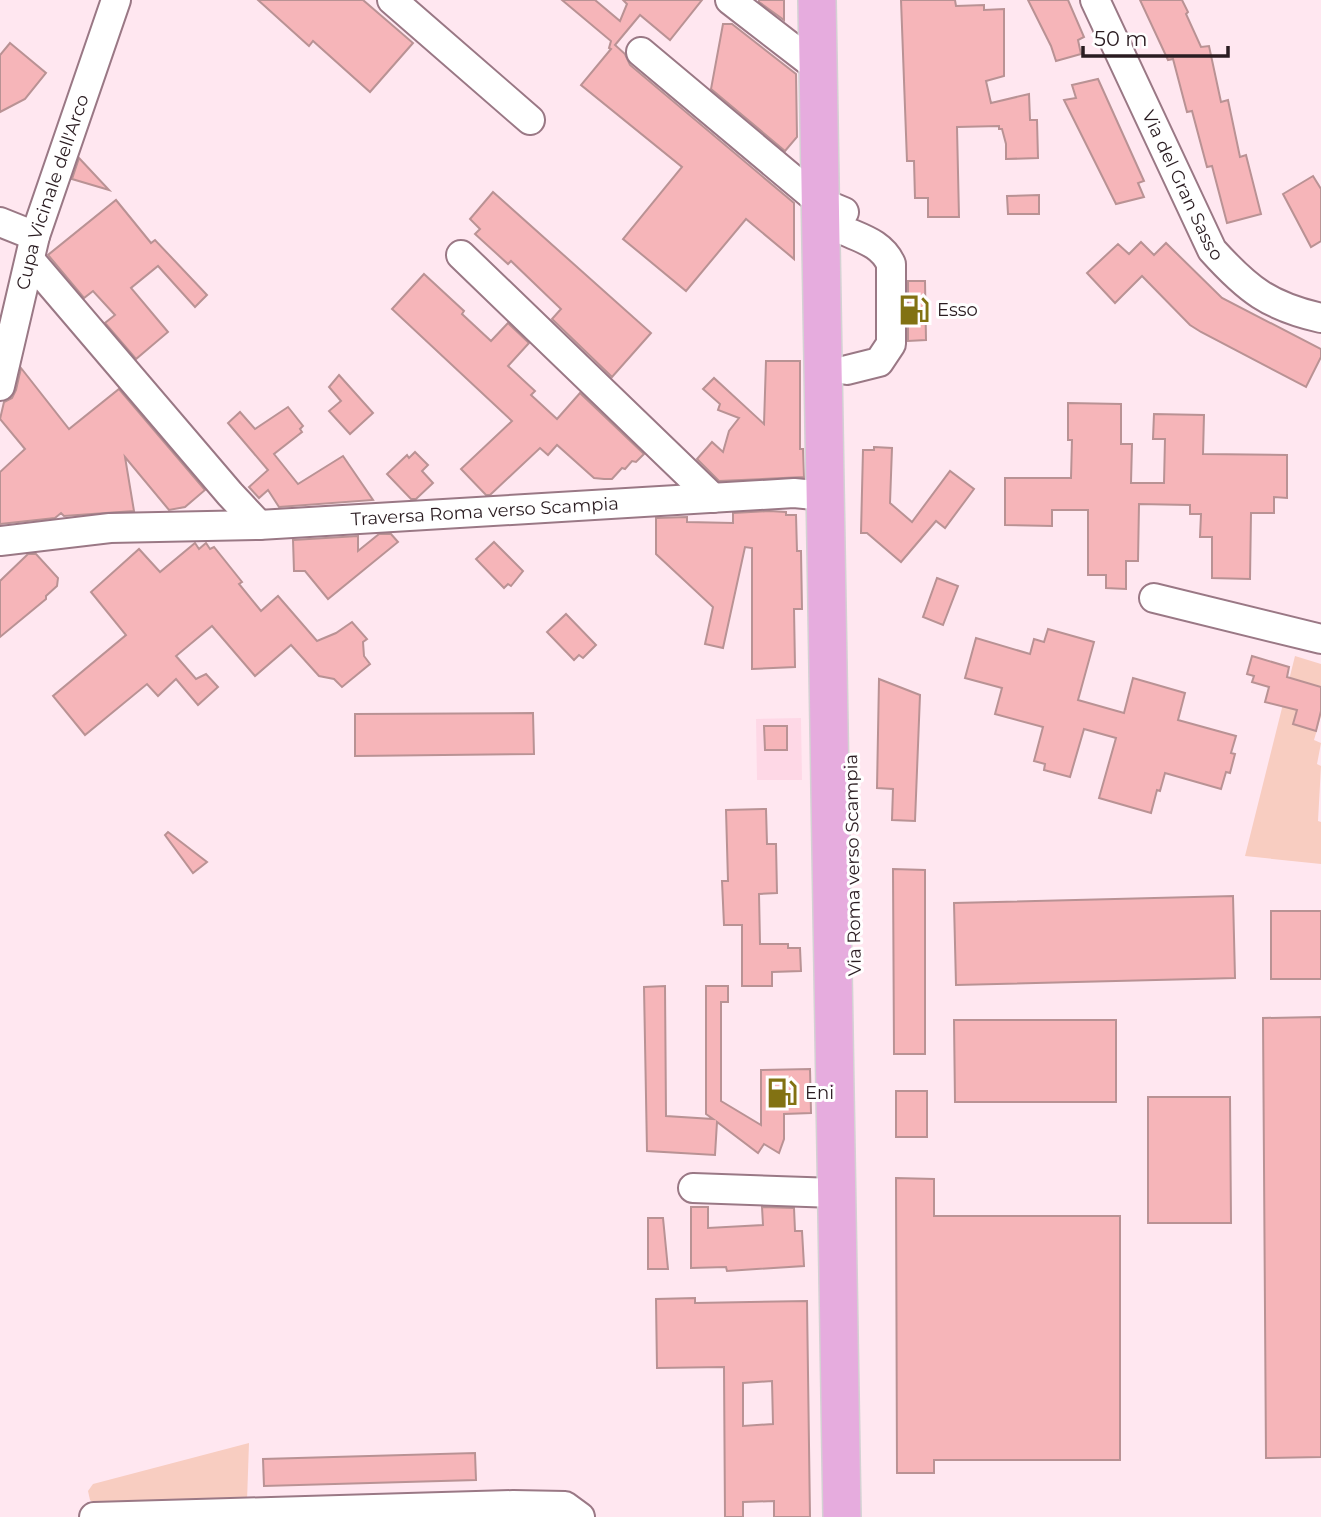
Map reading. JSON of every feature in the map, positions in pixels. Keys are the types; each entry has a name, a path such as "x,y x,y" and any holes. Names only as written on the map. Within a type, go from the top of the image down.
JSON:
{"main road":[{"name":"Via Roma verso Scampia","path":"817,0 818,68 836,215 847,370 847,1193 842,1517"},
{"name":"Via Roma verso Scampia","path":"842,0 825,496 847,1193 862,1517"}],"street":[{"name":"Cupa Vicinale dell'Arco","path":"0,386 5,356 33,248 116,0"},
{"path":"392,0 530,120"},
{"path":"730,0 818,68"},
{"name":"Via del Gran Sasso","path":"1095,0 1212,250 1238,280 1268,300 1321,318"},
{"path":"641,52 836,215"},
{"path":"0,222 33,248 230,494 259,525"},
{"path":"461,255 713,498"},
{"name":"Traversa Roma verso Scampia","path":"0,541 110,528 259,525 794,492 825,496"},
{"path":"1154,598 1321,639"},
{"path":"693,1188 847,1193"},
{"path":"94,1517 513,1505 565,1506 580,1517"}],"shaded area":[{"path":"1295,656 1321,664 1321,716 1314,740 1321,743 1317,764 1321,766 1318,821 1321,822 1321,864 1245,856"},
{"path":"801,718 802,780 757,780 756,719"},
{"path":"249,1443 247,1501 96,1506 90,1500 88,1491 93,1484"}],"building":[{"path":"258,0 363,0 413,43 370,92 313,41 309,46"},
{"path":"562,0 595,0 620,21 627,4 623,0 702,0 670,40 640,15 615,45 625,54 630,65 794,203 794,259 746,219 686,291 623,239 682,167 581,85 611,49 611,41"},
{"path":"784,0 784,20 759,2"},
{"path":"901,0 955,0 956,6 984,5 984,10 1004,9 1004,76 986,81 991,103 1029,94 1030,120 1037,120 1038,158 1006,159 1006,144 999,126 957,127 959,217 928,217 928,198 915,198 914,161 907,161"},
{"path":"1028,0 1068,0 1084,37 1078,40 1081,54 1056,61"},
{"path":"1140,0 1182,0 1201,47 1209,46 1221,102 1228,100 1240,157 1246,155 1261,214 1227,223 1212,166 1207,167 1192,111 1187,112 1173,59 1168,60"},
{"path":"723,24 732,24 796,74 797,137 785,151 711,89"},
{"path":"10,43 46,73 25,99 0,112 0,55"},
{"path":"1098,79 1144,181 1138,183 1144,197 1116,204 1064,100 1076,98 1072,85"},
{"path":"79,158 109,190 72,179"},
{"path":"1313,176 1321,189 1321,241 1311,247 1283,194"},
{"path":"493,192 651,333 612,377 552,319 561,309 511,261 508,264 475,234 480,229 470,219"},
{"path":"1039,195 1039,214 1008,214 1007,196"},
{"path":"116,200 151,243 155,240 207,295 195,307 158,266 131,288 168,332 136,359 105,323 115,315 93,291 84,298 48,255"},
{"path":"1141,242 1154,255 1166,243 1222,298 1321,349 1321,357 1306,387 1190,325 1142,276 1115,303 1087,273 1118,244 1129,254"},
{"path":"424,274 464,311 462,314 491,341 508,323 529,343 508,366 535,391 531,395 557,419 580,393 644,454 625,469 622,468 612,479 604,479 594,478 557,445 548,455 540,448 490,495 486,495 461,469 512,421 392,309"},
{"path":"908,281 925,281 926,340 908,341"},
{"path":"766,361 800,361 800,449 803,449 804,477 719,481 697,459 712,442 723,452 729,431 739,418 718,410 720,404 703,389 714,378 764,424"},
{"path":"21,368 69,429 119,389 205,490 185,507 169,510 125,457 134,511 64,516 61,513 55,518 0,524 0,472 25,449 0,419 4,402 12,398 16,390"},
{"path":"339,375 373,413 350,434 329,411 341,401 329,387"},
{"path":"1068,403 1121,404 1121,444 1132,444 1131,483 1164,483 1165,439 1153,439 1154,414 1204,415 1203,454 1287,455 1287,498 1274,497 1274,513 1251,513 1250,579 1212,578 1212,537 1200,537 1201,514 1190,514 1190,505 1139,504 1138,561 1126,561 1126,589 1106,588 1106,575 1088,575 1088,510 1052,510 1052,526 1005,525 1005,478 1071,478 1072,440 1068,440"},
{"path":"288,407 303,426 300,429 302,432 274,454 298,484 343,456 373,500 279,507 268,490 259,498 249,487 268,470 228,423 240,412 255,429"},
{"path":"874,447 892,448 890,503 912,522 950,471 974,489 945,528 936,521 901,562 867,533 861,533 863,450 874,450"},
{"path":"415,452 428,465 422,471 433,483 416,499 411,499 387,474 407,455 409,458"},
{"path":"769,511 796,515 797,551 801,551 802,609 794,609 795,667 752,669 752,548 745,547 723,648 705,644 713,607 656,554 656,518 687,517 687,522 733,523 733,513"},
{"path":"379,534 391,534 398,542 328,599 305,571 294,571 293,540 358,536 358,551"},
{"path":"494,542 523,571 511,586 508,584 504,588 476,559"},
{"path":"195,543 199,549 206,543 210,549 214,547 261,611 278,596 317,641 352,622 367,639 363,642 364,656 370,664 342,687 334,679 319,676 291,645 255,676 212,626 176,656 196,679 206,674 218,687 198,705 176,679 158,696 147,684 85,735 53,696 126,635 91,592 139,549 160,572"},
{"path":"28,554 36,554 58,578 57,586 46,599 0,637 0,581"},
{"path":"937,578 958,586 943,625 923,617"},
{"path":"566,614 596,645 583,658 579,655 574,660 547,632"},
{"path":"1048,629 1094,642 1078,700 1124,713 1133,678 1185,693 1178,720 1236,736 1231,753 1235,754 1230,773 1226,772 1221,789 1165,773 1151,813 1099,798 1116,738 1084,729 1070,777 1044,770 1045,764 1034,761 1043,727 995,714 1002,688 965,678 976,638 1030,654 1034,639 1044,642"},
{"path":"1252,656 1289,667 1287,677 1321,687 1321,711 1316,731 1293,724 1297,710 1265,702 1269,687 1252,682 1254,676 1247,674"},
{"path":"879,679 920,695 915,821 892,820 893,789 877,788"},
{"path":"533,713 534,754 355,756 355,714"},
{"path":"764,726 787,726 787,750 765,750"},
{"path":"766,809 767,844 776,844 777,893 759,894 760,944 788,944 788,948 800,948 801,971 772,972 772,986 742,986 742,925 724,925 722,881 728,881 726,810"},
{"path":"168,832 207,862 193,873 165,835"},
{"path":"893,869 925,870 925,1054 894,1054"},
{"path":"1233,896 1235,978 956,985 954,903"},
{"path":"1271,911 1321,911 1321,979 1271,979"},
{"path":"665,986 666,1116 713,1119 706,1114 706,986 728,986 728,1002 721,1002 721,1101 761,1125 761,1070 810,1069 811,1113 784,1114 784,1139 779,1153 764,1144 758,1153 717,1122 715,1155 647,1151 644,987"},
{"path":"1321,1017 1321,1457 1266,1458 1263,1018"},
{"path":"954,1020 1116,1020 1116,1102 955,1102"},
{"path":"896,1091 927,1091 927,1137 896,1137"},
{"path":"1148,1097 1230,1097 1231,1223 1148,1223"},
{"path":"896,1178 934,1179 934,1216 1120,1216 1120,1460 934,1460 934,1473 897,1473"},
{"path":"691,1207 708,1207 708,1228 763,1225 762,1207 794,1208 795,1231 802,1231 804,1266 727,1271 726,1267 691,1268"},
{"path":"648,1218 663,1218 668,1269 648,1269"},
{"path":"695,1298 695,1303 807,1301 810,1517 774,1517 774,1501 743,1502 743,1517 725,1517 724,1367 657,1368 656,1299","holes":["772,1381 773,1424 743,1426 743,1383"]},
{"path":"475,1453 476,1480 264,1486 263,1459"}],"place":[{"name":"Esso","path":"914,310"},
{"name":"Eni","path":"782,1093"}]}
